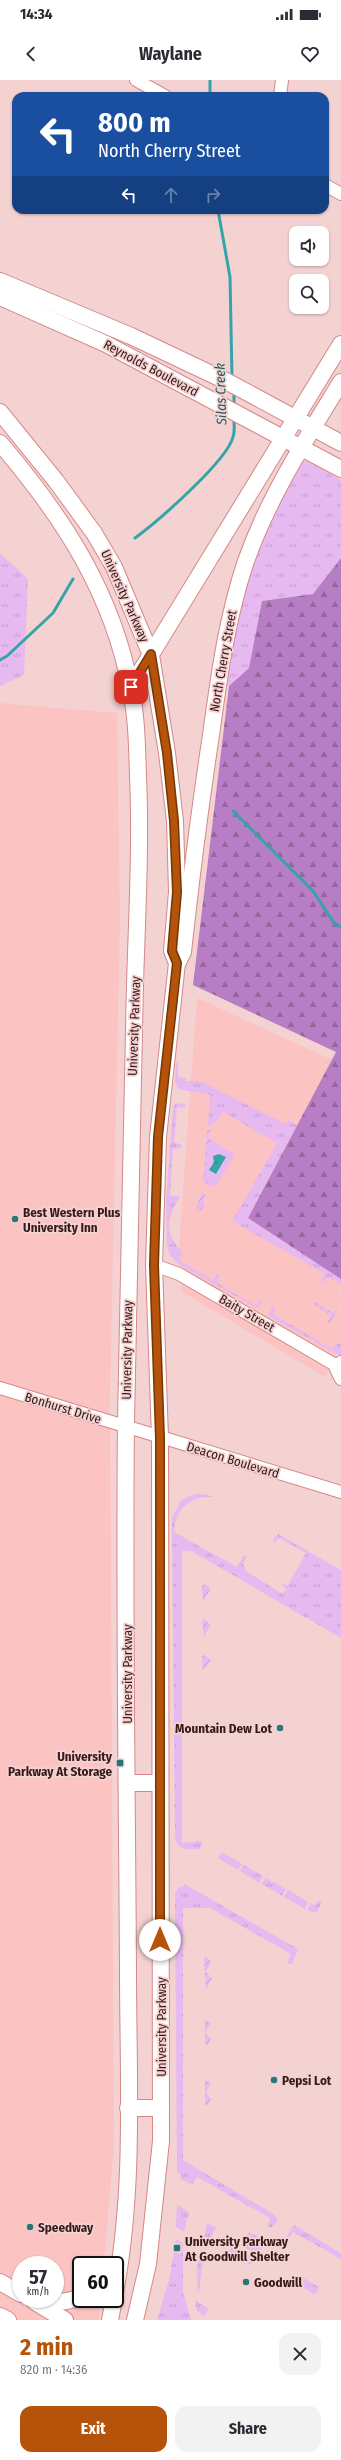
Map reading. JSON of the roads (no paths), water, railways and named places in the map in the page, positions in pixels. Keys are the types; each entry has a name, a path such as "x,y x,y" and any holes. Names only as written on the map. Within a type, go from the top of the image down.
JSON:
{"main road":[{"name":"Reynolds Boulevard","path":"0,281 131,336 226,381 341,443"},
{"name":"Reynolds Boulevard","path":"0,297 106,344 284,437 341,469"},
{"path":"131,687 341,344"},
{"name":"North Cherry Street","path":"177,963 183,952 197,832 221,662 232,612 246,562 261,522 301,447 341,382"},
{"name":"University Parkway","path":"0,412 74,504 105,550 126,594 151,654 167,753 174,821 177,892 172,951 177,963 158,1137 154,1265 160,1438 161,2141 148,2264 135,2320"},
{"name":"University Parkway","path":"0,443 50,503 79,549 108,612 131,687 136,721 140,815 130,1157 126,1428 128,2108 118,2256"},
{"path":"127,1783 160,1783"},
{"path":"128,2108 161,2108"},
{"path":"0,2282 12,2289"},
{"path":"45,2308 65,2320"},
{"path":"110,2320 112,2308"},
{"path":"0,2316 8,2320"}],"street":[{"path":"136,80 158,92"},
{"path":"280,92 282,80"},
{"path":"329,187 341,194"},
{"name":"Baity Street","path":"154,1265 178,1274 339,1364 336,1373 341,1379"},
{"name":"Bonhurst Drive","path":"0,1388 126,1428"},
{"name":"Deacon Boulevard","path":"126,1428 341,1492"}],"water":[{"path":"219,1154 226,1157 216,1174 209,1170 214,1162 213,1156"}],"waterway":[{"name":"Silas Creek","path":"210,80 210,92"},
{"name":"Silas Creek","path":"219,214 230,277 232,378"},
{"name":"Silas Creek","path":"234,391 234,405"},
{"name":"Silas Creek","path":"135,538 159,519 218,461 228,448 233,437 234,419"},
{"name":"Silas Creek","path":"0,660 7,656 53,613 73,579"},
{"path":"233,811 313,891 334,923 341,927"}],"place":[{"name":"Best Western Plus University Inn","path":"15,1219"},
{"name":"Mountain Dew Lot","path":"280,1728"},
{"name":"University Parkway At Storage","path":"120,1763"},
{"name":"Pepsi Lot","path":"274,2080"},
{"name":"Speedway","path":"30,2227"},
{"name":"University Parkway At Goodwill Shelter","path":"177,2248"},
{"name":"Goodwill","path":"246,2282"}]}
